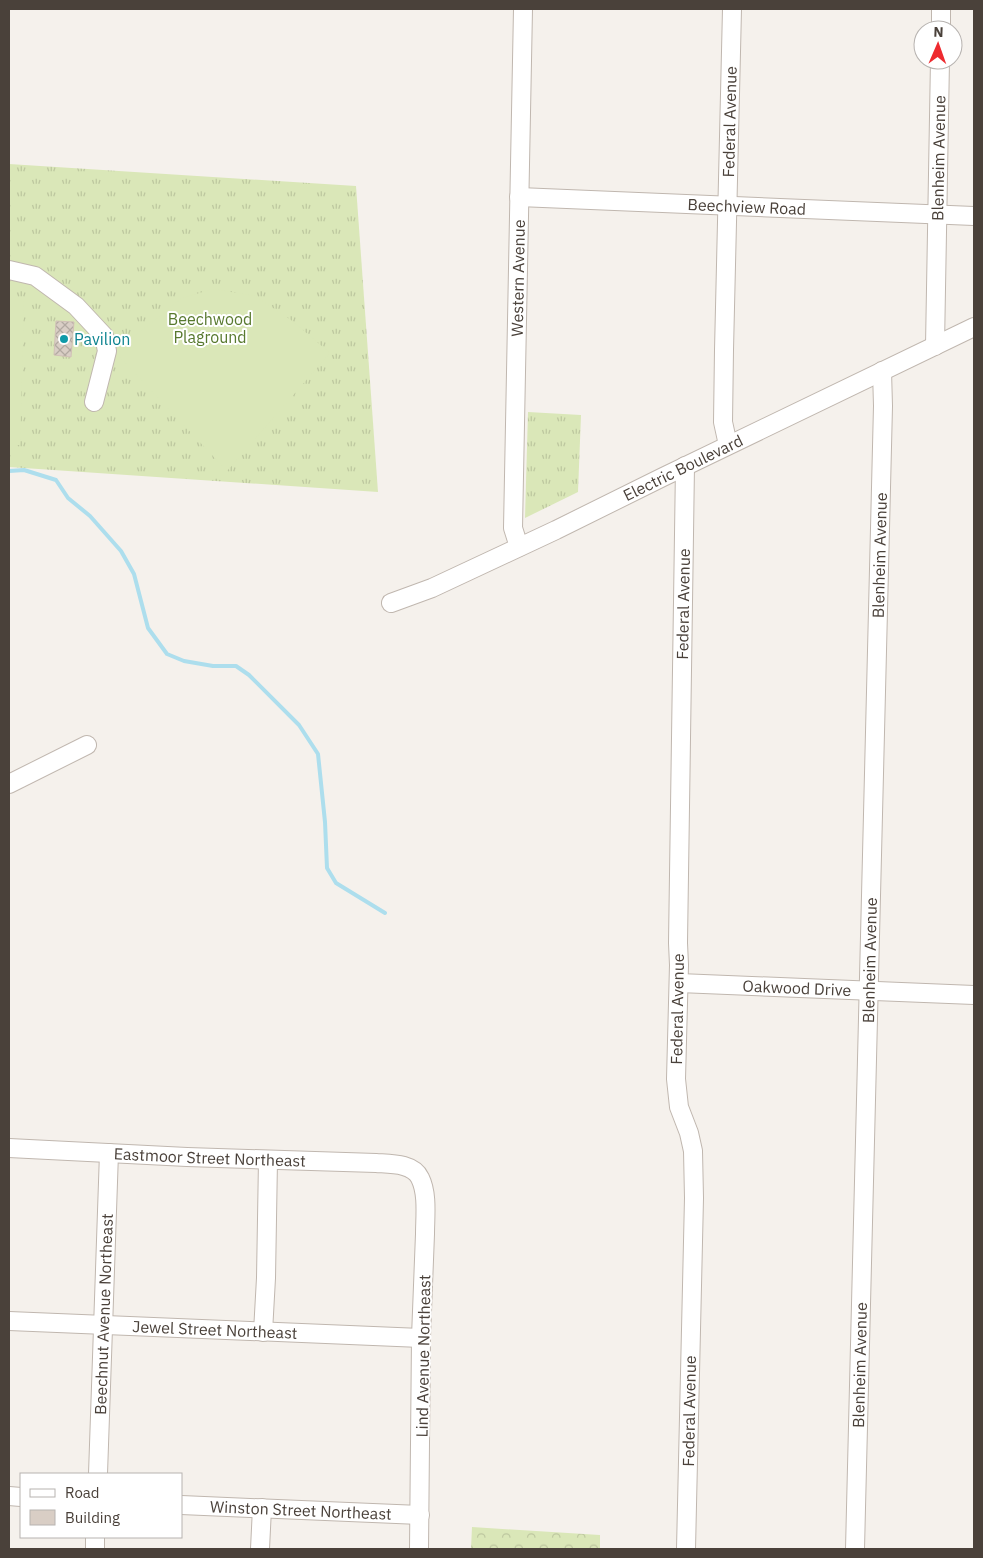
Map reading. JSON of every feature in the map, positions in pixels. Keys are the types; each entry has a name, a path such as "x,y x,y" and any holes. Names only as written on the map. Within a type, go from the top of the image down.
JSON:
{"street":[{"name":"Western Avenue","path":"519,547 513,528 523,9"},
{"name":"Federal Avenue","path":"728,445 723,422 732,9"},
{"name":"Blenheim Avenue","path":"935,346 940,70"},
{"name":"Beechview Road","path":"519,197 974,216"},
{"path":"9,270 34,276 76,306 104,336 106,351 94,402"},
{"name":"Electric Boulevard","path":"392,604 432,588 519,547 974,328"},
{"name":"Blenheim Avenue","path":"855,1549 883,406 882,371"},
{"name":"Federal Avenue","path":"685,466 676,1079 679,1107 693,1151 694,1198 686,1549"},
{"path":"9,784 87,745"},
{"name":"Oakwood Drive","path":"678,983 974,995"},
{"name":"Eastmoor Street Northeast","path":"9,1148 376,1163 395,1164 410,1168"},
{"name":"Beechnut Avenue Northeast","path":"98,1473 109,1153"},
{"path":"263,1332 268,1160"},
{"name":"Lind Avenue Northeast","path":"410,1168 417,1172 424,1191 419,1549"},
{"name":"Jewel Street Northeast","path":"9,1321 421,1338"},
{"name":"Winston Street Northeast","path":"182,1505 420,1514"},
{"path":"260,1549 262,1508"}],"green space":[{"name":"Beechwood Plaground","path":"9,164 356,186 378,492 9,467"},
{"path":"213,289 255,296 291,320 330,353 227,471 115,352 182,298"},
{"path":"9,299 24,300 20,445 9,445"},
{"path":"528,412 581,415 578,492 525,518"},
{"path":"472,1527 600,1535 600,1549 471,1549"}],"building":[{"name":"Pavilion","path":"56,321 74,322 71,357 54,355"}],"waterway":[{"path":"9,471 24,470 56,480 68,498 90,516 121,551 134,574 148,628 167,654 184,661 213,666 236,666 249,675 299,725 318,754 325,822 327,868 336,883 385,913"}],"place":[{"name":"Pavilion","path":"64,339"}]}
